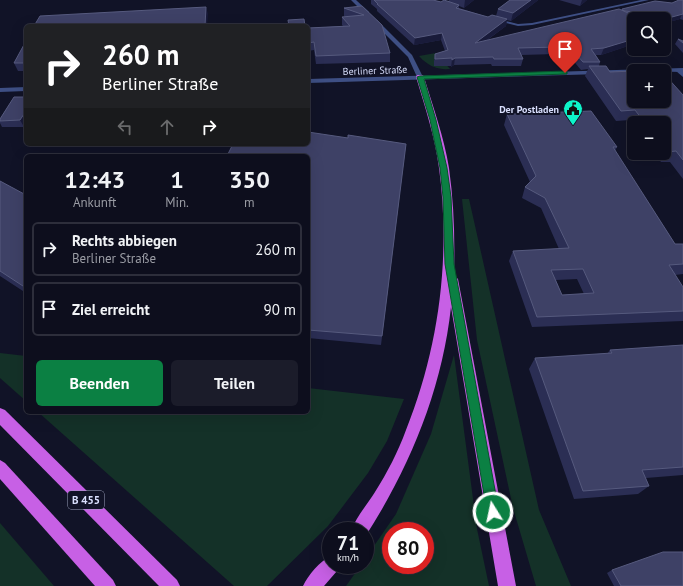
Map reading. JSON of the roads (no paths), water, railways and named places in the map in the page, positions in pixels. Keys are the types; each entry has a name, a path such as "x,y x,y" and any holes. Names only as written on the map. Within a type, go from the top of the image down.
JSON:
{"highway":[{"path":"420,77 435,128 444,168 448,205 450,264 507,586"},
{"path":"364,522 376,506 398,467 414,429 428,386 440,340 450,264"},
{"name":"B 455","path":"0,415 171,586"},
{"path":"0,468 107,586"},
{"path":"312,586 323,574"}],"street":[{"path":"353,0 410,56 420,77"},
{"path":"489,18 518,25 532,24 647,0"},
{"path":"681,70 683,74"},
{"name":"Berliner Straße","path":"310,81 681,70"},
{"path":"0,90 24,89"}],"place":[{"name":"Der Postladen","path":"573,126"}]}
